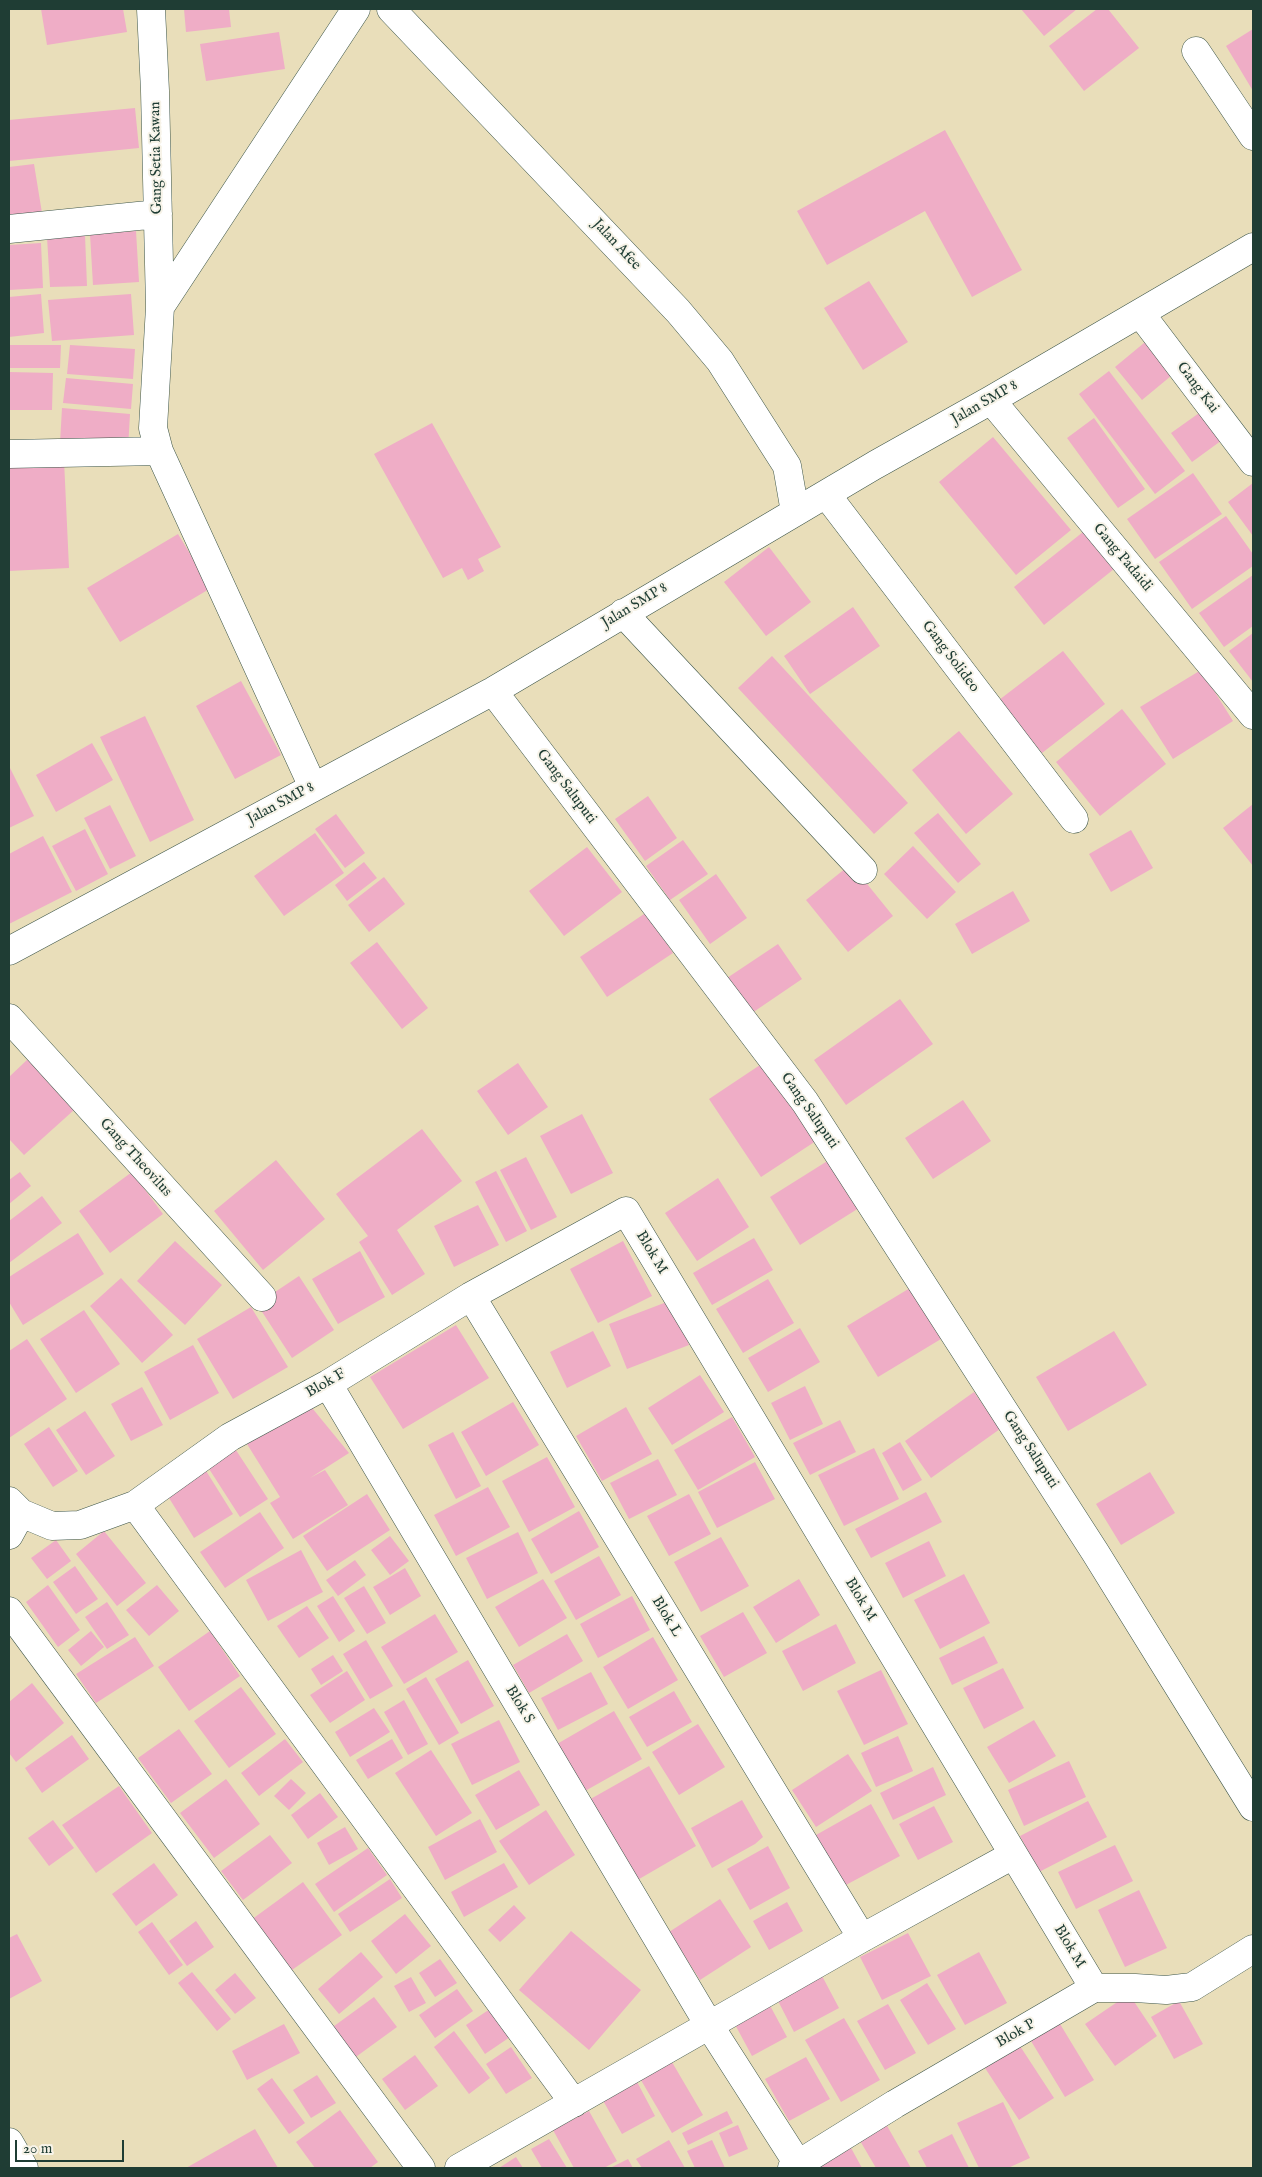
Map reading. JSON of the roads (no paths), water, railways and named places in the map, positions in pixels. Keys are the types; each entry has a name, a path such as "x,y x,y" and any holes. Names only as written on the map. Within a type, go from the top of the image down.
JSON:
{"street":[{"name":"Gang Setia Kawan","path":"151,9 160,307 153,428 154,440 312,787"},
{"path":"160,307 356,9"},
{"name":"Jalan Afee","path":"391,9 678,311 720,361 787,466 795,512"},
{"path":"1196,51 1253,136"},
{"path":"9,228 158,214"},
{"name":"Jalan SMP 8","path":"9,952 493,691 795,512 992,400 1253,247"},
{"name":"Gang Kai","path":"1140,313 1253,462"},
{"name":"Gang Padaidi","path":"992,400 1253,715"},
{"path":"9,454 159,450"},
{"name":"Gang Solideo","path":"826,494 1074,819"},
{"path":"623,614 862,870"},
{"name":"Gang Saluputi","path":"493,691 806,1102 1096,1552 1253,1807"},
{"name":"Gang Theovilus","path":"9,1018 262,1297"},
{"name":"Blok F","path":"13,1516 52,1526 80,1525 135,1505 230,1437 328,1384 471,1296 626,1211"},
{"name":"Blok M","path":"626,1211 1094,1988"},
{"name":"Blok L","path":"471,1296 862,1938"},
{"name":"Blok S","path":"328,1384 709,2025 795,2166"},
{"path":"135,1505 574,2103"},
{"path":"9,1611 421,2168"},
{"path":"459,2168 1013,1854"},
{"path":"1094,1988 1166,1990 1192,1987 1253,1949"},
{"name":"Blok P","path":"795,2166 895,2104 1094,1988"},
{"path":"9,2142 24,2168"}]}
